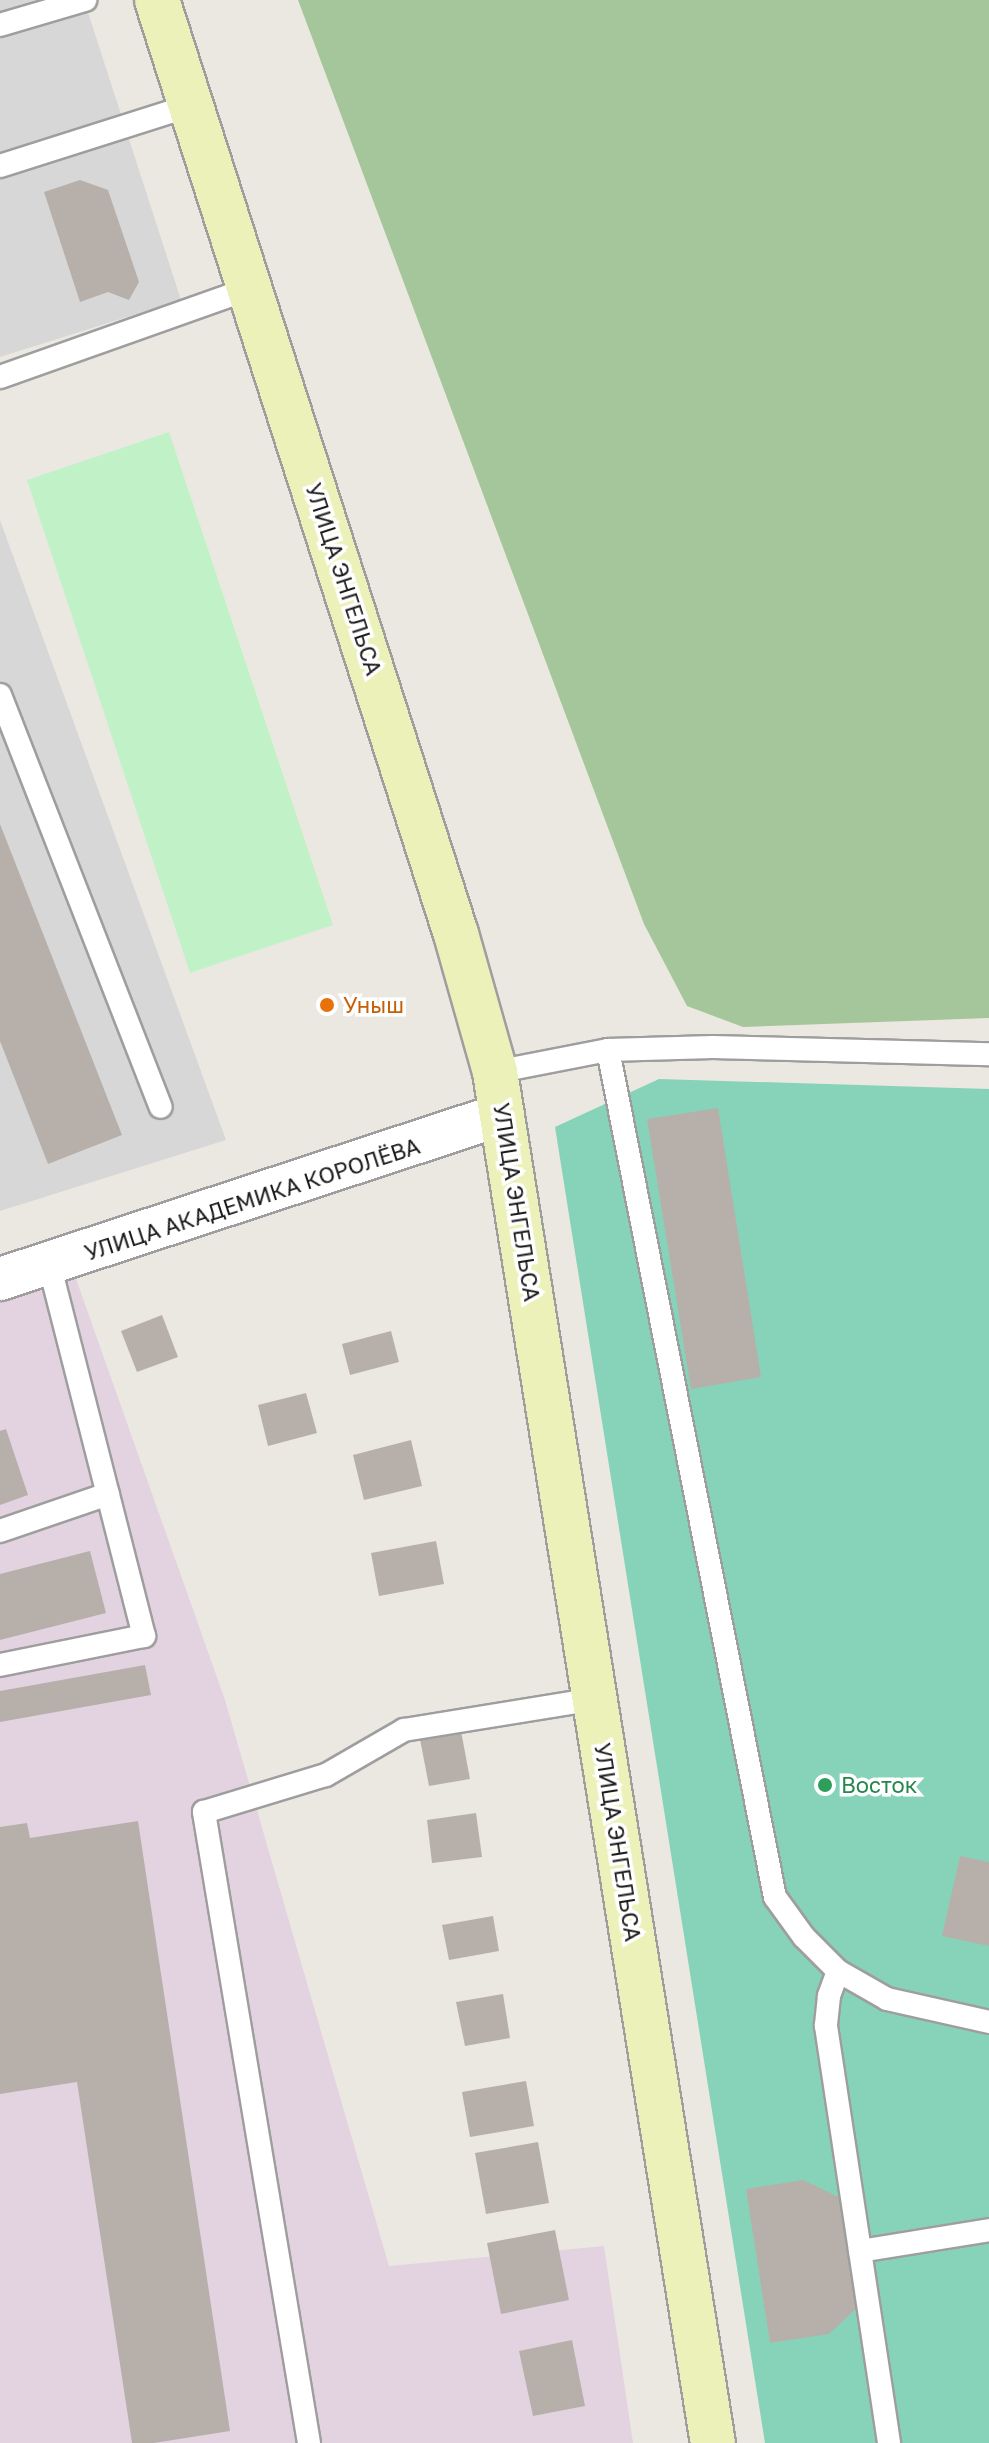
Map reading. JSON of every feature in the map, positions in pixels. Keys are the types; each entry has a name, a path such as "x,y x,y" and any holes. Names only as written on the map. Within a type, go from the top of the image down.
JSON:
{"main road":[{"name":"УЛИЦА ЭНГЕЛЬСА","path":"157,0 456,934 495,1072 713,2443"}],"street":[{"name":"УЛИЦА АКАДЕМИКА КОРОЛЁВА","path":"0,1279 50,1266 503,1114"}],"lane":[{"path":"0,25 85,0"},
{"path":"0,166 189,106"},
{"path":"0,377 249,289"},
{"path":"0,695 161,1107"},
{"path":"495,1072 608,1050 713,1047 989,1054"},
{"path":"608,1050 775,1897 804,1937 838,1971 887,1999 989,2022"},
{"path":"0,1665 144,1636 50,1266"},
{"path":"0,1531 108,1494"},
{"path":"309,2443 204,1812 326,1775 404,1730 595,1699"},
{"path":"838,1971 826,2026 889,2443"},
{"path":"860,2251 989,2230"}],"shaded area":[{"path":"0,0 84,0 181,300 0,357"},
{"path":"0,520 226,1140 0,1211"},
{"path":"75,1276 225,1700 389,2266 604,2246 633,2443 0,2443 0,1296"}],"green space":[{"path":"298,0 989,0 989,1018 743,1027 687,1006 644,924"},
{"path":"169,432 333,925 190,973 27,480"},
{"name":"Восток","path":"659,1079 989,1089 989,2443 765,2443 555,1127"}],"building":[{"path":"80,180 108,190 139,282 129,300 108,292 80,302 44,192"},
{"path":"0,824 122,1135 48,1164 0,1041"},
{"path":"718,1108 761,1377 691,1389 647,1119"},
{"path":"162,1315 178,1357 137,1372 121,1331"},
{"path":"391,1331 399,1362 350,1375 342,1344"},
{"path":"306,1393 317,1433 268,1446 258,1405"},
{"path":"6,1429 28,1495 0,1505 0,1431"},
{"path":"411,1440 422,1486 364,1500 353,1455"},
{"path":"436,1541 444,1584 379,1596 371,1553"},
{"path":"90,1551 106,1613 0,1640 0,1574"},
{"path":"145,1665 151,1695 0,1722 0,1691"},
{"path":"461,1731 470,1779 429,1786 420,1739"},
{"path":"476,1813 482,1857 432,1863 427,1820"},
{"path":"138,1821 230,2431 154,2443 132,2443 77,2082 0,2094 0,1827 27,1823 30,1838"},
{"path":"960,1856 989,1862 989,1946 942,1936"},
{"path":"493,1916 499,1951 449,1960 442,1925"},
{"path":"503,1994 510,2038 465,2046 456,2002"},
{"path":"526,2081 534,2126 470,2137 462,2092"},
{"path":"538,2142 549,2203 486,2214 475,2153"},
{"path":"803,2180 845,2200 862,2303 829,2334 770,2343 746,2189"},
{"path":"555,2230 569,2300 501,2314 487,2243"},
{"path":"572,2340 585,2406 533,2416 519,2351"}],"place":[{"name":"Уныш","path":"327,1005"},
{"name":"Восток","path":"825,1785"}]}
